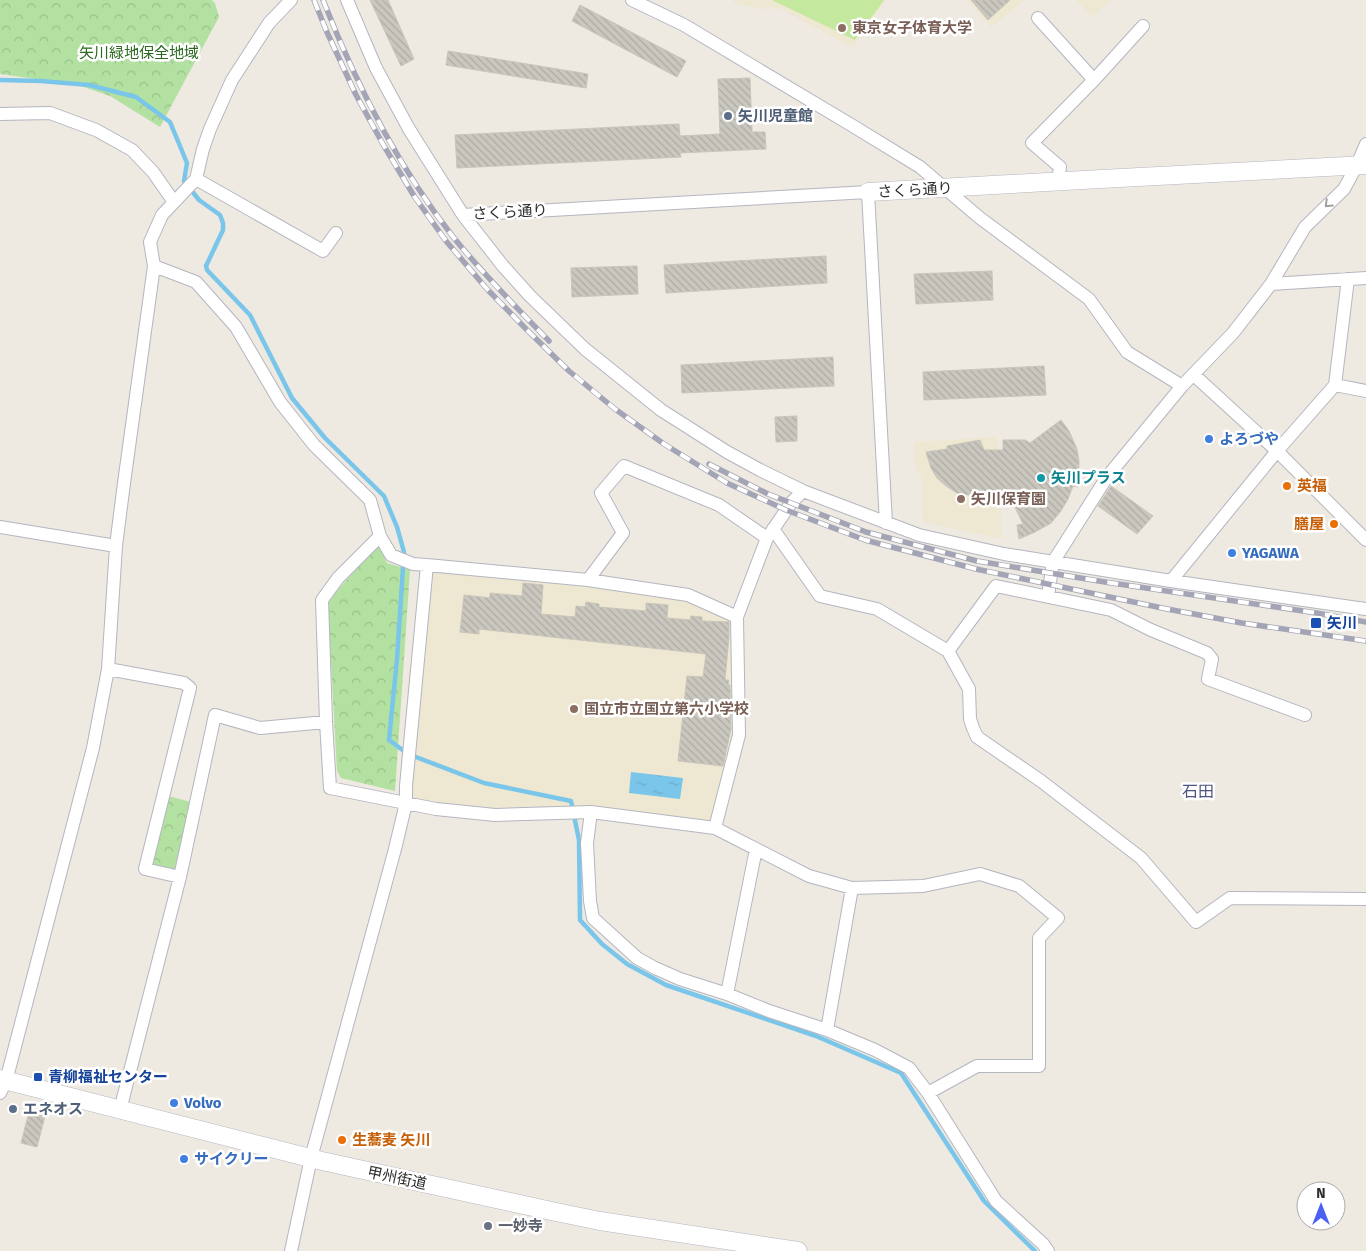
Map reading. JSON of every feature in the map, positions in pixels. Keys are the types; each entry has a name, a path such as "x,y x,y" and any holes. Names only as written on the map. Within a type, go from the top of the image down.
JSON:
{"main road":[{"name":"さくら通り","path":"868,192 1361,165"},
{"name":"甲州街道","path":"2,1084 120,1110 311,1158 600,1222 798,1251"}],"street":[{"path":"2,1084 93,748 108,669 116,546 154,266 150,242 162,214 196,180 210,129 232,80 270,23 291,0"},
{"path":"347,0 376,68 409,129 463,215 502,266 585,349 662,410 727,452 803,491 919,535 1004,554 1171,581 1366,609"},
{"path":"632,0 684,26 845,121 920,168 980,218 1089,299 1127,352 1182,386"},
{"path":"1038,18 1094,80"},
{"path":"1058,181 1060,168 1032,143 1094,80 1143,26"},
{"path":"0,114 50,113 96,130 132,150 178,198"},
{"path":"1048,596 1053,562 1107,477 1182,386 1233,333 1271,284 1304,227 1344,189 1361,165 1366,144"},
{"path":"196,180 323,252 336,233"},
{"path":"868,192 886,523"},
{"name":"さくら通り","path":"463,215 868,192"},
{"path":"154,266 196,282 236,327 280,402 314,445 370,500 380,536 391,555 413,564 588,580 688,595 737,618"},
{"path":"1271,284 1366,278"},
{"path":"1171,581 1276,451 1336,385 1348,279"},
{"path":"1194,374 1276,451 1366,540"},
{"path":"1336,385 1366,391"},
{"path":"588,580 623,533 601,492 624,466 719,505 770,533 820,596 877,609 948,651 969,690 970,719 977,737 1041,781 1140,858 1196,922 1230,898 1366,899"},
{"path":"715,828 739,735 737,618 770,533 791,503 803,491"},
{"path":"0,527 116,546"},
{"path":"380,536 338,578 322,600 330,788 436,809 495,815 586,812 715,828 809,876 852,888 923,886 980,874 1019,886 1058,918 1039,938 1039,1066 977,1066 928,1093"},
{"path":"291,1251 311,1158 406,803 427,565"},
{"path":"948,651 996,586 1111,610 1208,654 1212,658 1208,679 1305,715"},
{"path":"108,669 184,682 190,688 145,869 180,876"},
{"path":"120,1110 180,876 215,715 260,728 326,722"},
{"path":"586,812 590,901 593,918 637,958 655,968 680,979 827,1030 875,1050 909,1068 928,1093 996,1201 1044,1244 1048,1251"},
{"path":"727,994 756,849"},
{"path":"827,1030 852,888"}],"shaded area":[{"name":"東京女子体育大学","path":"732,0 886,0 853,47 779,8 763,9 737,4"},
{"name":"東京女子体育大学","path":"966,0 1024,0 991,27"},
{"path":"1077,0 1111,0 1092,17"},
{"name":"矢川保育園","path":"997,437 1002,539 923,522 922,477 915,469 914,442"},
{"name":"国立市立国立第六小学校","path":"427,565 688,595 737,617 739,735 715,828 591,812 495,815 406,803 410,744 407,684"}],"green space":[{"name":"矢川緑地保全地域","path":"0,0 212,0 215,3 219,17 160,127 110,96 78,85 0,74"},
{"name":"東京女子体育大学","path":"772,0 884,0 855,40"},
{"path":"379,543 387,563 410,570 395,791 341,778 337,771 329,600"},
{"path":"168,796 191,802 174,872 152,867"}],"water":[{"path":"631,772 683,778 680,799 629,793"}],"building":[{"path":"370,0 388,0 414,59 401,66"},
{"path":"971,0 1010,0 988,20"},
{"path":"580,5 686,61 677,77 572,21"},
{"path":"448,51 588,74 586,88 446,65"},
{"path":"750,78 752,132 765,132 766,149 680,153 681,157 457,168 455,135 679,124 680,136 720,134 718,79"},
{"path":"826,256 827,283 666,293 664,265"},
{"path":"637,266 638,294 572,297 571,268"},
{"path":"992,271 993,300 916,304 914,274"},
{"path":"833,357 834,386 682,393 681,365"},
{"path":"1044,366 1046,395 924,400 923,372"},
{"path":"797,416 797,441 776,442 775,417"},
{"name":"矢川プラス","path":"1061,420 1069,431 1077,449 1079,461 1078,487 1073,486 1061,511 1051,523 1019,539 1017,525 1023,524 1013,503 981,504 980,497 957,493 937,478 931,468 926,452 947,449 947,446 980,440 984,450 1003,450 1003,440 1025,440 1030,443"},
{"path":"1111,486 1153,516 1137,534 1098,506"},
{"path":"523,583 543,585 541,614 575,617 576,606 585,607 586,602 599,604 599,607 646,611 646,603 668,605 667,618 690,620 691,616 702,617 702,621 729,622 725,680 729,680 728,685 730,685 731,729 723,766 678,761 687,676 703,677 706,654 479,629 479,634 460,632 464,595 490,598 490,593 522,596"},
{"path":"29,1112 45,1116 37,1147 21,1143"}],"waterway":[{"path":"0,80 89,85 136,97 170,122 187,163 184,181 199,200 220,215 223,223 223,230 206,266 207,270 250,315 292,398 325,438 384,496 397,527 404,552 397,659 389,740 408,754 484,783 571,801 579,840 580,920 602,944 627,964 666,985 816,1036 901,1073 984,1201 1035,1251"}],"railway":[{"path":"314,0 356,95 384,146 414,196 446,241 487,289 569,371 615,409 664,444 727,483 786,510 865,540 976,569 1242,623 1366,641"},
{"path":"323,0 364,93 415,183 465,251 500,291 549,341"},
{"path":"709,464 768,494 866,532 977,561 1366,622"}],"place":[{"name":"東京女子体育大学","path":"842,28"},
{"name":"矢川児童館","path":"728,116"},
{"name":"よろづや","path":"1209,439"},
{"name":"矢川プラス","path":"1041,478"},
{"name":"英福","path":"1287,486"},
{"name":"矢川保育園","path":"961,499"},
{"name":"膳屋","path":"1334,524"},
{"name":"YAGAWA","path":"1232,553"},
{"name":"矢川","path":"1316,623"},
{"name":"国立市立国立第六小学校","path":"574,709"},
{"name":"青柳福祉センター","path":"38,1077"},
{"name":"Volvo","path":"174,1103"},
{"name":"エネオス","path":"13,1109"},
{"name":"生蕎麦 矢川","path":"342,1140"},
{"name":"サイクリー","path":"184,1159"},
{"name":"一妙寺","path":"488,1226"}],"district":[{"name":"石田","path":"1198,791"}]}
